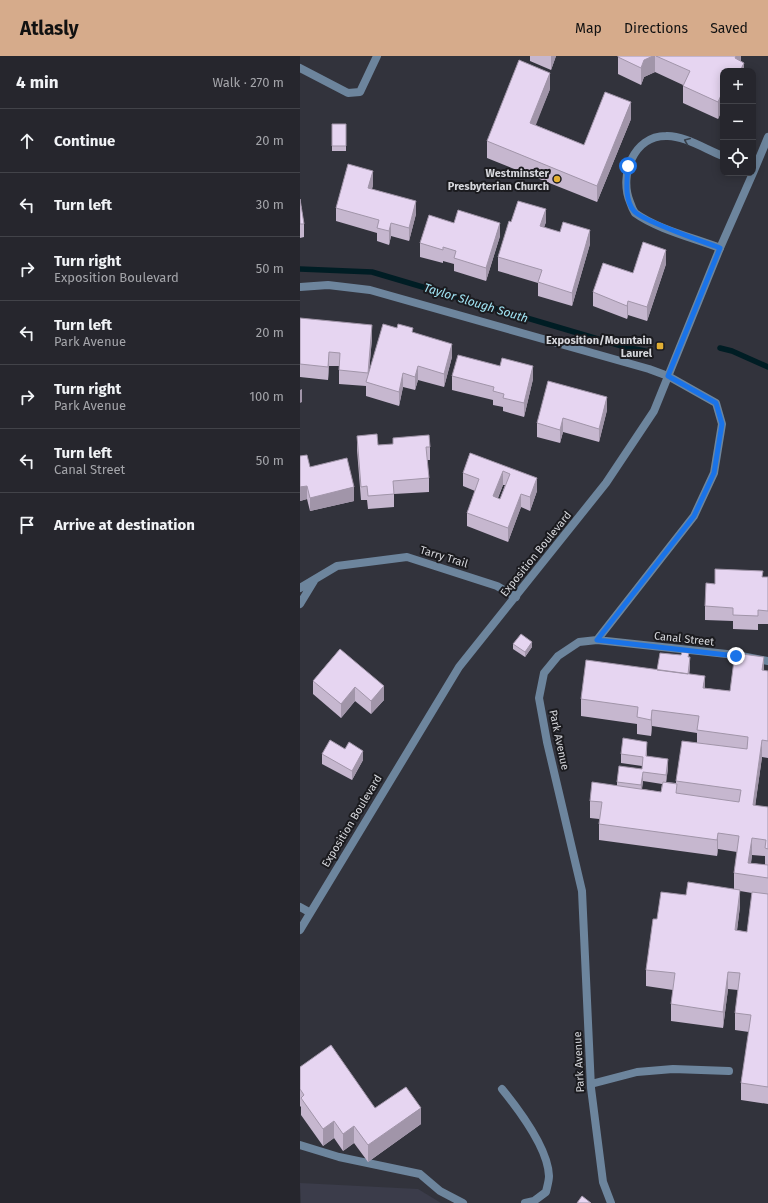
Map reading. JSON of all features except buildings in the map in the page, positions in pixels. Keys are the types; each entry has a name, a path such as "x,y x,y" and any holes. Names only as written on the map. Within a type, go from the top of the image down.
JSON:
{"street":[{"path":"300,68 348,92 360,92 377,56"},
{"path":"720,155 678,138 666,135 650,140 633,154 628,166 626,182 627,195 634,212 658,224 720,248"},
{"name":"Exposition Boulevard","path":"756,164 768,137"},
{"name":"Exposition Boulevard","path":"300,930 309,912 459,667 606,483 654,411 751,176"},
{"path":"300,288 328,285 370,290 649,369 668,376 716,403 722,424 713,477 694,516 597,640"},
{"name":"Tarry Trail","path":"300,588 337,566 408,557 497,586 516,596"},
{"name":"Tarry Trail","path":"300,604 317,578"},
{"name":"Canal Street","path":"597,640 768,661"},
{"name":"Park Avenue","path":"597,640 579,642 558,656 544,674 539,698 547,742 582,891 591,1084 603,1182 611,1203"},
{"path":"300,907 309,912"},
{"path":"591,1084 637,1072 666,1069 729,1072"},
{"path":"502,1088 519,1110 546,1161 549,1177 546,1192 534,1201 525,1203"},
{"path":"300,1145 339,1157 420,1174 440,1191 463,1203"}],"shaded area":[{"path":"300,1183 418,1189 441,1203 301,1203"}],"waterway":[{"name":"Taylor Slough South","path":"300,269 372,272 625,347 650,352"},
{"name":"Taylor Slough South","path":"720,348 732,351 768,367"}],"place":[{"name":"Westminster Presbyterian Church","path":"557,179"},
{"name":"Exposition/Mountain Laurel","path":"660,346"}],"route":[{"path":"628,166 626,182 627,195 634,212 658,224 720,248 668,376 716,403 722,424 713,477 694,516 597,640 736,656"}]}
